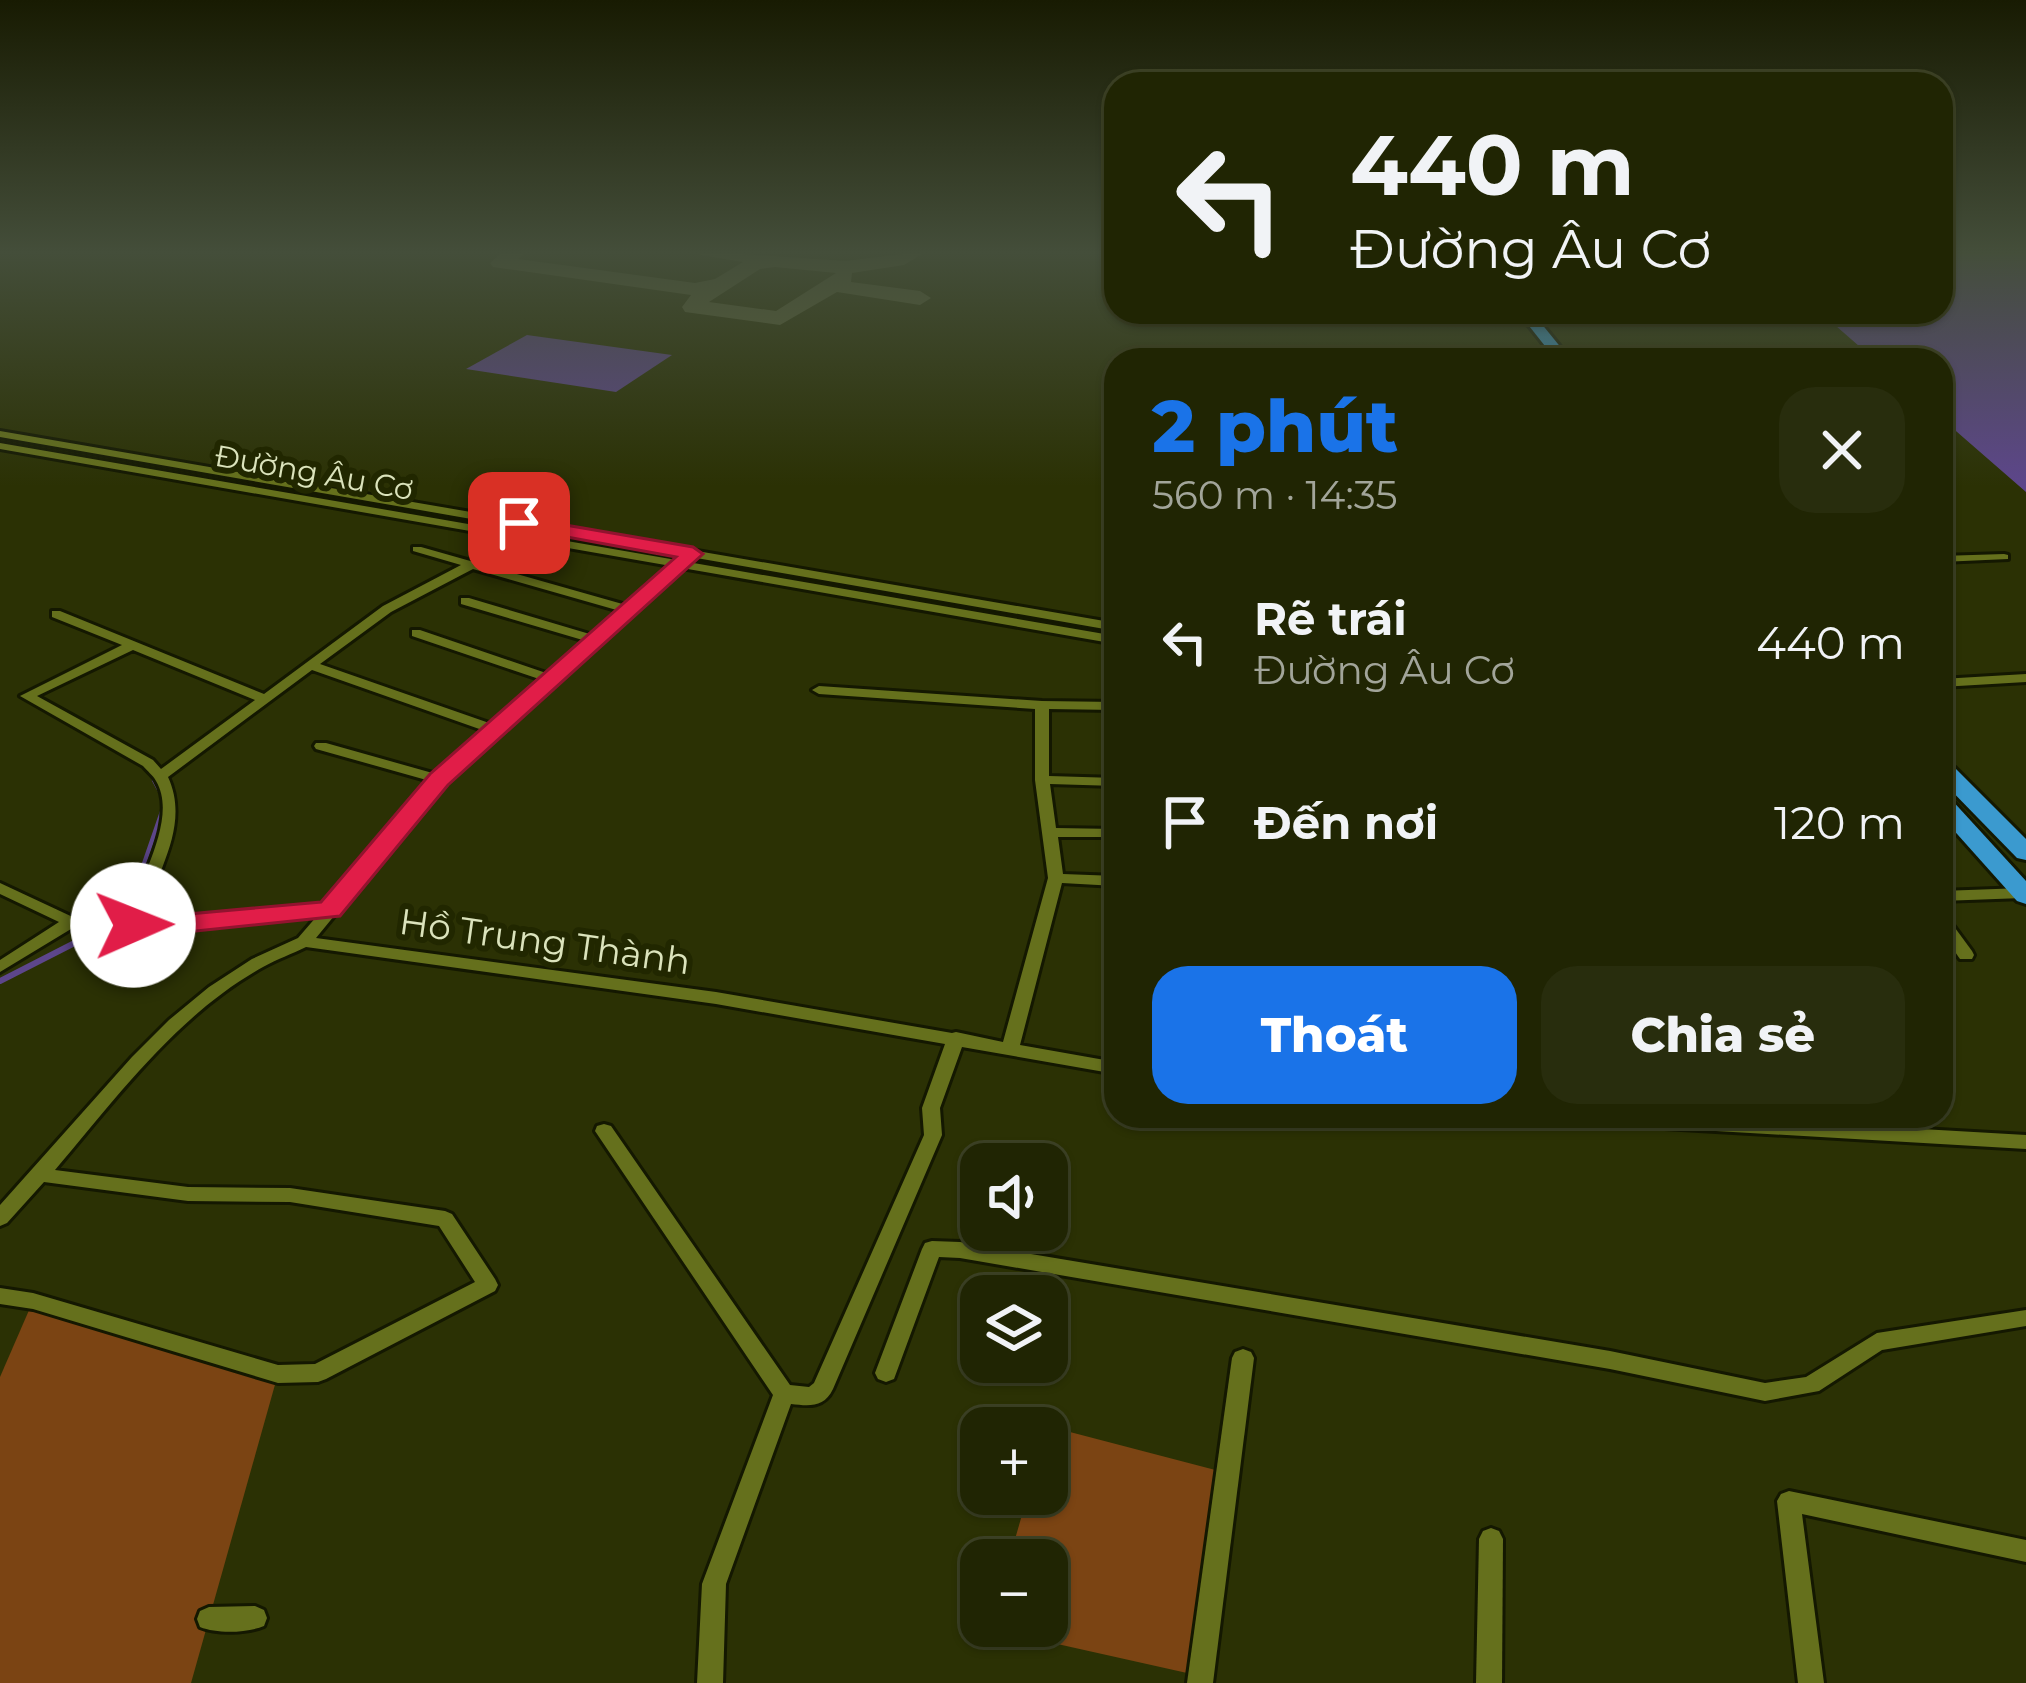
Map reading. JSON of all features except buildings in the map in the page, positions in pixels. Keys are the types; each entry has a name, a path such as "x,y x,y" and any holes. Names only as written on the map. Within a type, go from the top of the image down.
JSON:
{"highway":[{"path":"1953,778 2026,853"},
{"path":"1953,814 2025,894"},
{"path":"1972,834 2006,831"}],"street":[{"name":"Đường Âu Cơ","path":"0,434 693,554 1104,637"},
{"name":"Đường Âu Cơ","path":"0,446 680,565 1104,626"},
{"path":"417,548 626,608"},
{"path":"0,1218 44,1175 193,1005 261,958 304,942 439,779 626,608 693,554"},
{"path":"1953,559 2004,557"},
{"path":"161,776 387,609 470,566"},
{"path":"465,601 594,639"},
{"path":"56,614 265,699"},
{"path":"416,633 550,678"},
{"path":"129,646 27,696 148,763 161,776 172,810 134,927"},
{"path":"310,665 493,729"},
{"path":"1953,682 2026,678"},
{"path":"819,690 1104,706"},
{"path":"1010,1048 1056,878 1042,780 1042,705"},
{"path":"321,746 439,779"},
{"path":"1042,780 1104,782"},
{"path":"1050,832 1104,833"},
{"path":"1056,878 1104,880"},
{"path":"0,888 69,923 101,929 330,910"},
{"path":"1953,896 2025,894"},
{"path":"0,967 69,923"},
{"path":"1953,937 1966,955"},
{"name":"Hồ Trung Thành","path":"304,942 627,985 1104,1066"},
{"path":"784,1394 813,1396 822,1389 933,1135 931,1108 956,1038"},
{"path":"1785,1128 2026,1142"},
{"path":"604,1131 784,1394"},
{"path":"0,1296 33,1300 278,1374 318,1373 488,1285 445,1219 290,1195 188,1194 44,1175"},
{"path":"886,1373 932,1249 1610,1360 1765,1392 1811,1385 1877,1342 2026,1318"},
{"path":"1200,1683 1244,1358"},
{"path":"710,1683 714,1584 784,1394"},
{"path":"1811,1683 1789,1502 2026,1551"},
{"path":"1489,1683 1491,1540"},
{"path":"209,1619 255,1618"}],"shaded area":[{"path":"1840,330 2026,330 2026,492 1953,428 1953,348 1861,348"},
{"path":"527,335 672,355 616,392 466,369"},
{"path":"33,1301 278,1374 191,1683 0,1683 0,1377"},
{"path":"1068,1431 1223,1472 1196,1675 1068,1646 1068,1539 1015,1539 1022,1515 1068,1515"}],"waterway":[{"path":"154,780 161,793"},
{"path":"122,908 135,890 163,809"},
{"path":"111,923 124,905"},
{"path":"0,981 102,929"}],"route":[{"path":"133,925 330,910 439,779 626,608 693,554 519,523"}]}
